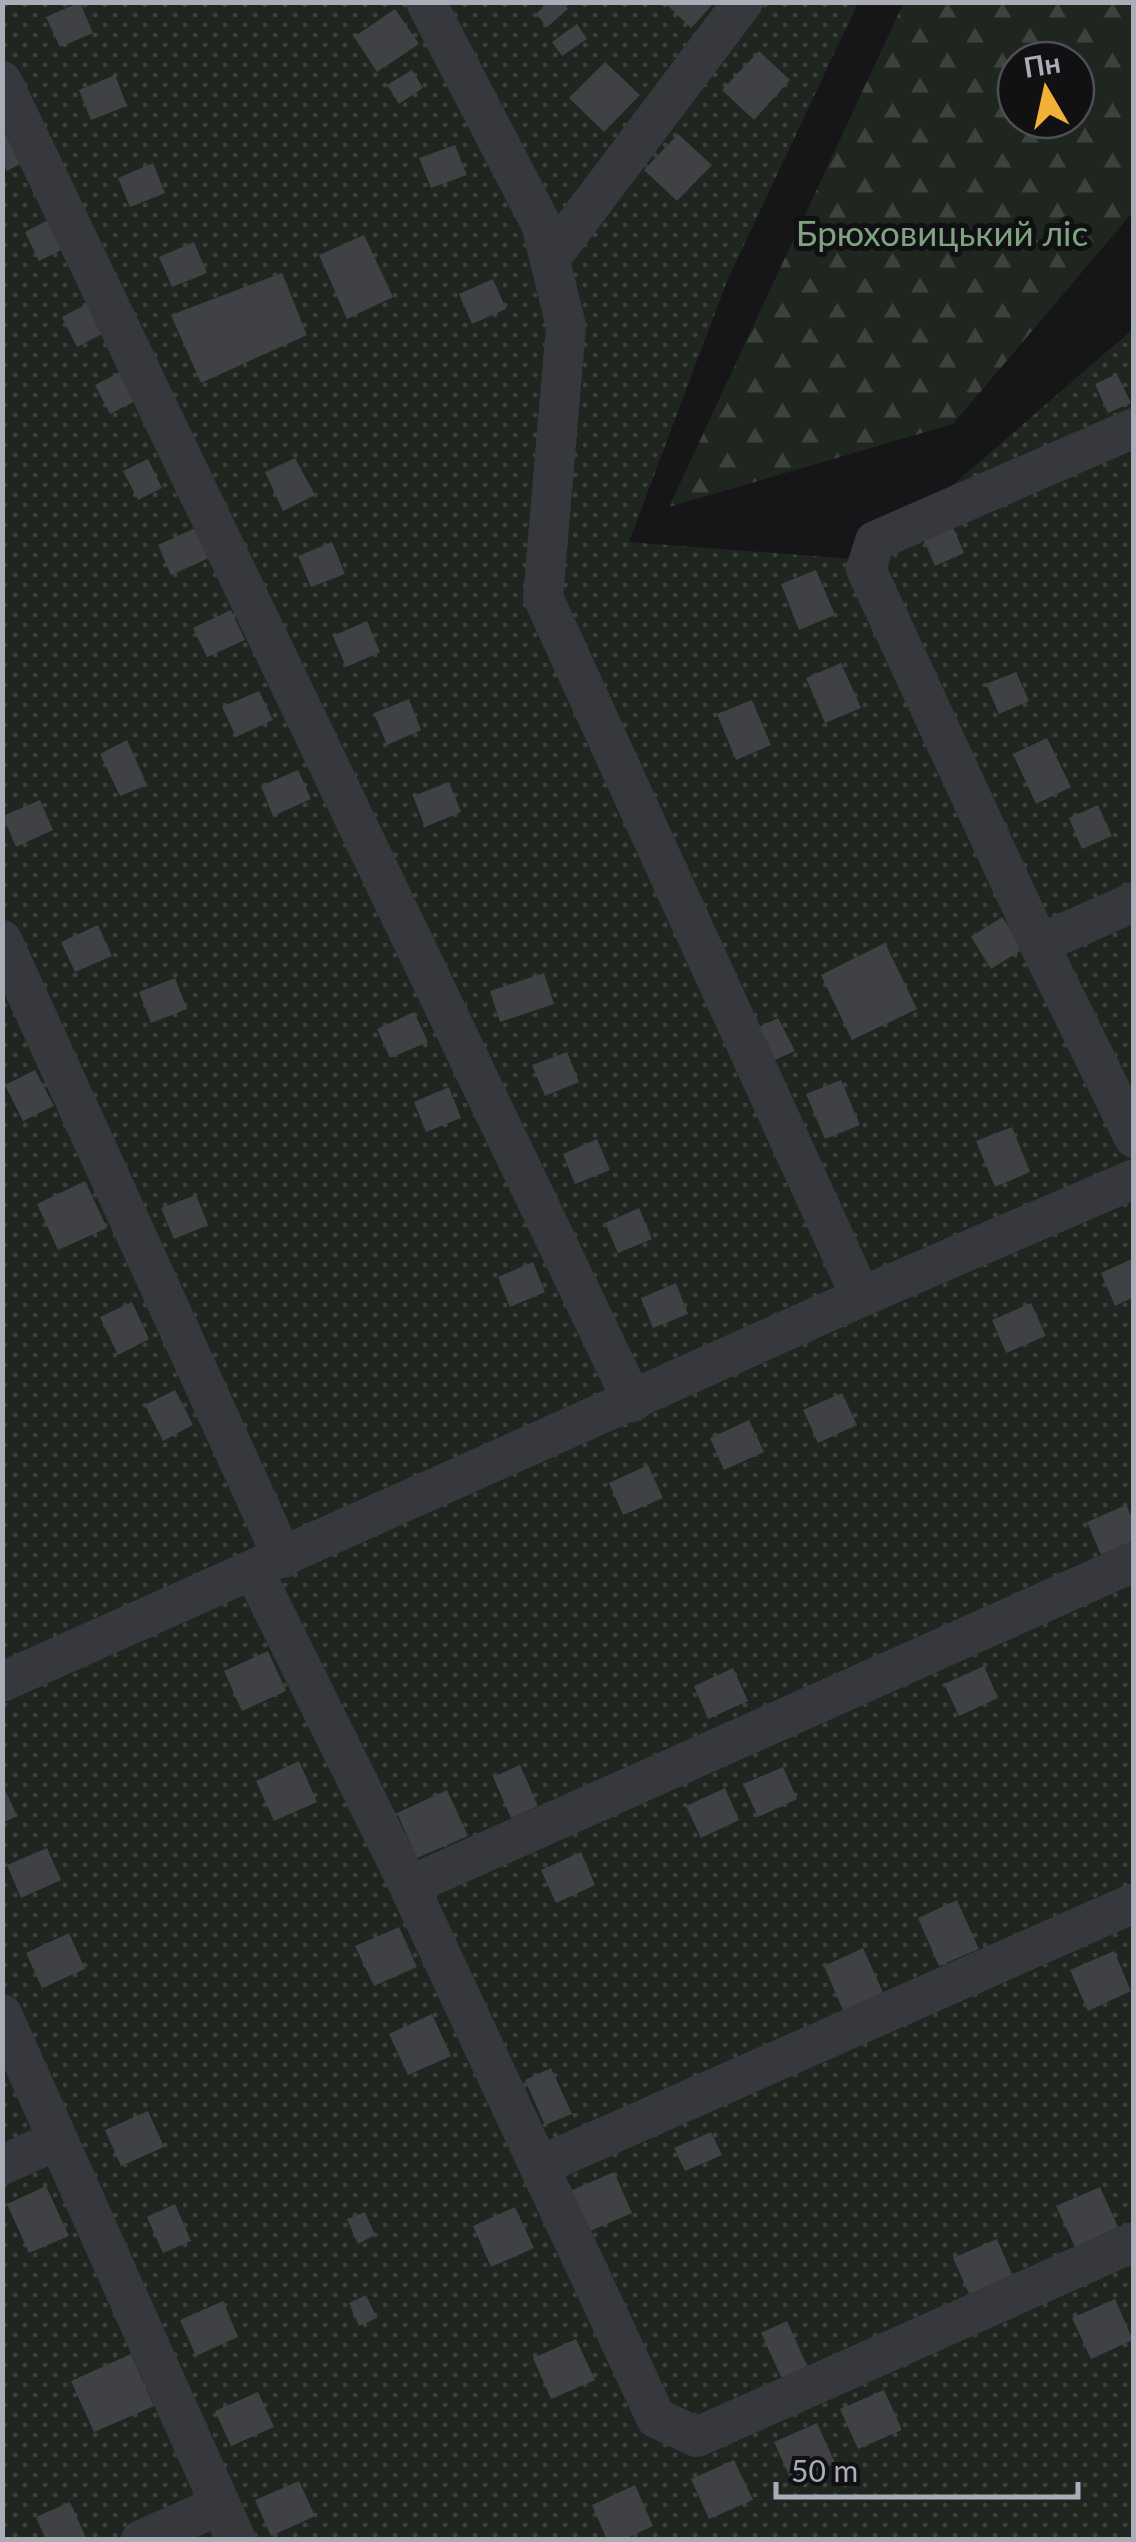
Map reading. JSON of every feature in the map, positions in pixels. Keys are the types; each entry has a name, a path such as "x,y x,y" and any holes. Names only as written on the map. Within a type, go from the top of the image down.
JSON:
{"street":[{"path":"426,2 541,224 566,326 543,598 862,1298"},
{"path":"550,259 743,2"},
{"path":"2,80 633,1402"},
{"path":"1134,428 875,541 866,569 1039,944 1134,1138"},
{"path":"1039,944 1134,902"},
{"path":"2,940 409,1886 656,2418 697,2437 1134,2242"},
{"path":"2,1682 1134,1179"},
{"path":"409,1886 1134,1562"},
{"path":"539,2166 1134,1904"},
{"path":"2,2014 228,2522 141,2540"},
{"path":"2,2165 58,2140"}],"green space":[{"name":"Брюховицький ліс","path":"904,2 1133,3 1133,212 953,424 669,507"},
{"path":"3,3 858,3 727,281 629,542 866,560 1133,329 1133,2539 3,2540"}],"building":[{"path":"80,2 93,33 60,47 46,17"},
{"path":"548,2 562,2 568,9 547,27 536,14"},
{"path":"664,2 715,2 691,28"},
{"path":"395,9 419,44 377,72 354,37"},
{"path":"577,24 587,39 562,56 552,42"},
{"path":"759,51 790,80 754,120 722,90"},
{"path":"605,62 640,95 604,132 569,98"},
{"path":"412,70 423,88 399,104 387,85"},
{"path":"115,75 127,106 91,120 79,90"},
{"path":"16,130 31,158 7,171 2,163 2,137"},
{"path":"678,134 712,165 677,201 644,170"},
{"path":"455,145 467,175 431,188 419,158"},
{"path":"153,163 165,193 130,207 118,178"},
{"path":"50,219 65,248 39,261 25,232"},
{"path":"364,235 393,297 347,319 319,255"},
{"path":"194,242 207,273 172,287 159,257"},
{"path":"282,273 307,335 201,383 171,315"},
{"path":"493,279 506,309 472,324 459,294"},
{"path":"87,304 102,334 77,347 62,317"},
{"path":"120,372 135,401 110,414 95,385"},
{"path":"1117,374 1131,403 1108,413 1095,384"},
{"path":"295,458 315,495 283,511 265,472"},
{"path":"148,459 162,488 138,500 123,471"},
{"path":"951,523 964,553 935,566 922,536"},
{"path":"195,528 209,558 171,575 158,545"},
{"path":"332,542 345,574 311,587 298,556"},
{"path":"816,570 835,615 799,630 781,584"},
{"path":"231,610 245,640 207,657 193,628"},
{"path":"367,621 380,652 346,667 333,636"},
{"path":"841,663 861,708 825,723 806,678"},
{"path":"1016,672 1029,701 999,714 986,684"},
{"path":"259,691 273,720 236,737 222,707"},
{"path":"409,699 421,730 387,745 374,713"},
{"path":"752,700 771,745 736,760 717,714"},
{"path":"1047,738 1071,787 1036,804 1013,754"},
{"path":"127,740 147,785 120,796 100,754"},
{"path":"298,770 311,799 273,816 261,786"},
{"path":"449,782 461,812 425,827 413,796"},
{"path":"40,800 53,830 16,847 3,816"},
{"path":"1098,805 1112,836 1082,849 1069,818"},
{"path":"1002,917 1023,949 991,969 971,937"},
{"path":"98,925 112,956 75,972 61,942"},
{"path":"885,943 917,1009 852,1040 821,975"},
{"path":"544,973 554,1004 500,1022 490,991"},
{"path":"175,978 187,1009 151,1023 139,992"},
{"path":"414,1012 428,1042 390,1058 377,1029"},
{"path":"778,1018 795,1051 775,1060 759,1027"},
{"path":"567,1052 579,1082 545,1096 532,1065"},
{"path":"35,1070 54,1106 23,1121 5,1085"},
{"path":"841,1080 860,1125 825,1139 806,1094"},
{"path":"449,1087 461,1118 426,1132 414,1102"},
{"path":"1012,1127 1030,1172 995,1187 976,1141"},
{"path":"597,1139 610,1170 575,1184 563,1154"},
{"path":"85,1181 107,1228 58,1250 37,1204"},
{"path":"196,1195 208,1225 174,1239 161,1208"},
{"path":"639,1208 652,1239 618,1253 605,1223"},
{"path":"1134,1258 1134,1297 1115,1306 1101,1273"},
{"path":"533,1262 545,1292 510,1307 498,1277"},
{"path":"676,1283 688,1314 653,1328 641,1298"},
{"path":"132,1302 149,1339 118,1355 100,1317"},
{"path":"1031,1303 1046,1336 1006,1353 992,1320"},
{"path":"175,1390 193,1425 163,1441 145,1405"},
{"path":"842,1393 857,1425 818,1443 803,1410"},
{"path":"749,1420 764,1452 724,1470 710,1438"},
{"path":"648,1465 663,1498 623,1515 609,1483"},
{"path":"1126,1505 1134,1522 1134,1540 1101,1555 1087,1522"},
{"path":"268,1651 286,1691 242,1711 224,1671"},
{"path":"984,1666 998,1698 959,1716 944,1684"},
{"path":"733,1668 748,1701 708,1719 694,1686"},
{"path":"299,1761 317,1802 274,1821 256,1781"},
{"path":"520,1765 538,1806 511,1818 493,1777"},
{"path":"783,1767 797,1799 758,1817 743,1784"},
{"path":"2,1783 17,1816 2,1823"},
{"path":"725,1788 739,1820 701,1838 686,1806"},
{"path":"447,1790 468,1836 417,1858 397,1813"},
{"path":"47,1848 61,1880 21,1898 7,1865"},
{"path":"581,1852 595,1885 556,1903 541,1870"},
{"path":"957,1900 979,1949 939,1966 918,1918"},
{"path":"399,1927 417,1967 374,1986 355,1946"},
{"path":"69,1933 85,1969 42,1988 26,1953"},
{"path":"863,1948 885,1997 845,2015 824,1966"},
{"path":"1114,1951 1131,1991 1088,2011 1070,1970"},
{"path":"432,2014 451,2056 408,2075 389,2034"},
{"path":"551,2068 572,2114 545,2125 525,2080"},
{"path":"148,2111 164,2147 121,2166 105,2130"},
{"path":"711,2132 722,2155 685,2171 674,2148"},
{"path":"614,2172 632,2213 588,2232 570,2191"},
{"path":"46,2186 69,2236 29,2253 7,2204"},
{"path":"1100,2187 1118,2227 1075,2247 1056,2206"},
{"path":"175,2204 191,2241 163,2253 147,2217"},
{"path":"515,2207 534,2248 491,2267 473,2226"},
{"path":"365,2212 375,2235 358,2244 347,2219"},
{"path":"997,2239 1014,2279 971,2298 953,2258"},
{"path":"366,2295 377,2318 359,2326 349,2303"},
{"path":"1115,2299 1133,2340 1091,2359 1072,2318"},
{"path":"223,2301 238,2337 196,2356 180,2320"},
{"path":"787,2321 808,2368 782,2379 761,2333"},
{"path":"576,2339 595,2380 551,2399 533,2358"},
{"path":"131,2354 154,2406 94,2432 71,2381"},
{"path":"884,2390 902,2430 858,2449 840,2409"},
{"path":"258,2392 274,2427 231,2446 215,2411"},
{"path":"817,2423 835,2463 792,2482 774,2442"},
{"path":"734,2460 753,2500 709,2519 691,2479"},
{"path":"299,2481 315,2516 271,2536 255,2500"},
{"path":"635,2485 653,2526 623,2540 607,2540 592,2505"},
{"path":"70,2502 87,2540 46,2540 36,2517"}]}
